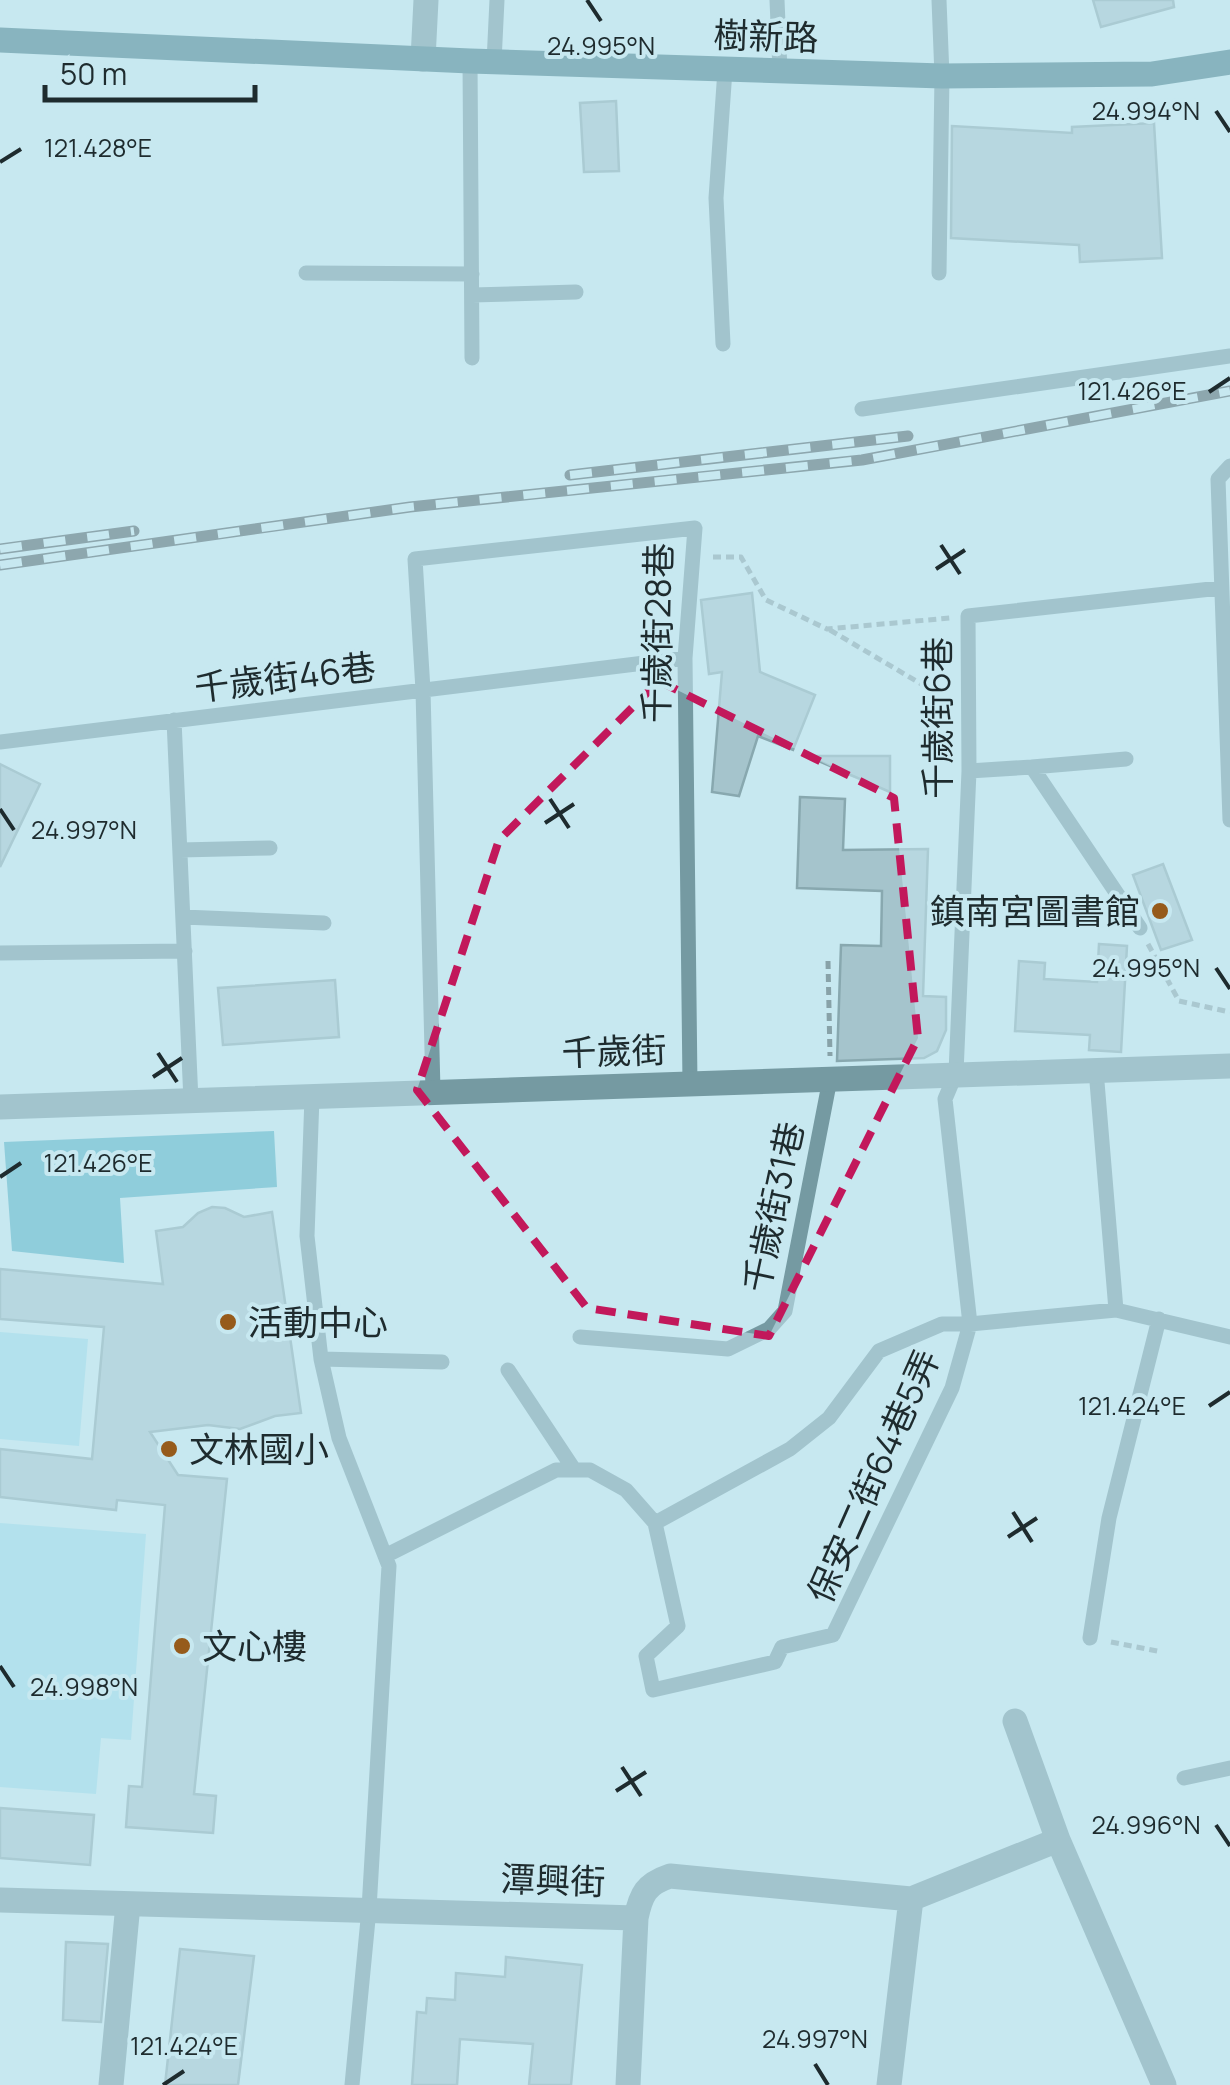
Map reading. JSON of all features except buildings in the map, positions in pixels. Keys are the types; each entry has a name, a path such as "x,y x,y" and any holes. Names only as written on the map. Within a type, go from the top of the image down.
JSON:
{"main road":[{"name":"樹新路","path":"0,40 482,62 942,76 1152,74 1230,62"}],"street":[{"path":"423,59 426,0"},
{"name":"千歲街","path":"0,1107 1230,1066"},
{"path":"1015,1720 1058,1840 1164,2085"},
{"name":"潭興街","path":"0,1900 636,1918 641,1895 652,1882 670,1876 911,1899 1058,1840"},
{"path":"889,2085 911,1899"},
{"path":"111,2085 128,1904"},
{"path":"628,2085 636,1918"}],"lane":[{"path":"472,358 482,62 497,0"},
{"path":"777,0 780,71"},
{"path":"939,0 942,76 939,273"},
{"path":"723,344 716,198 724,70"},
{"path":"306,272 472,274"},
{"path":"472,295 576,292"},
{"path":"862,409 1230,356"},
{"path":"1230,466 1218,479 1230,820"},
{"name":"千歲街28巷","path":"424,690 416,560 694,528 685,658 690,1084"},
{"name":"千歲街6巷","path":"970,1324 945,1100 956,1073 969,771 968,616 1220,588"},
{"name":"千歲街46巷","path":"191,1100 174,720 685,658"},
{"path":"424,690 433,1091"},
{"path":"0,742 174,720"},
{"path":"969,771 1126,759"},
{"path":"1032,767 1140,928"},
{"path":"180,850 270,848"},
{"path":"183,917 324,923"},
{"path":"0,953 185,951"},
{"path":"1096,1070 1116,1310"},
{"name":"千歲街31巷","path":"580,1337 728,1349 770,1329 785,1311 830,1078"},
{"path":"312,1096 307,1236 321,1359 339,1438 389,1566 368,1909 352,2085"},
{"path":"384,1556 556,1470 590,1470 626,1490 655,1523 790,1449 828,1418 880,1351 942,1324 1116,1310 1230,1337"},
{"path":"1090,1638 1109,1518 1159,1318"},
{"name":"保安二街64巷5弄","path":"655,1523 678,1626 646,1656 653,1690 775,1662 782,1648 834,1635 952,1388 970,1324"},
{"path":"321,1359 442,1362"},
{"path":"508,1370 573,1468"},
{"path":"1184,1778 1230,1768"}],"path":[{"path":"692,558 742,557 766,600 827,629 968,711"},
{"path":"827,629 968,616"},
{"path":"1140,928 1179,1001 1230,1012"},
{"path":"828,961 830,1078"},
{"path":"1090,1638 1162,1652"}],"highlighted area":[{"path":"659,681 894,798 918,1038 769,1336 587,1308 417,1090 499,840"}],"shaded area":[{"path":"274,1131 277,1187 120,1198 124,1263 12,1251 4,1142"},
{"path":"0,1332 88,1339 79,1446 0,1439"},
{"path":"0,1523 146,1534 131,1740 101,1738 96,1794 0,1787"}],"railway":[{"path":"0,565 410,507 862,460 1230,391"},
{"path":"570,475 908,436"},
{"path":"0,549 134,531"}],"place":[{"name":"鎮南宮圖書館","path":"1160,911"},
{"name":"活動中心","path":"228,1322"},
{"name":"文林國小","path":"169,1449"},
{"name":"文心樓","path":"182,1646"}]}
